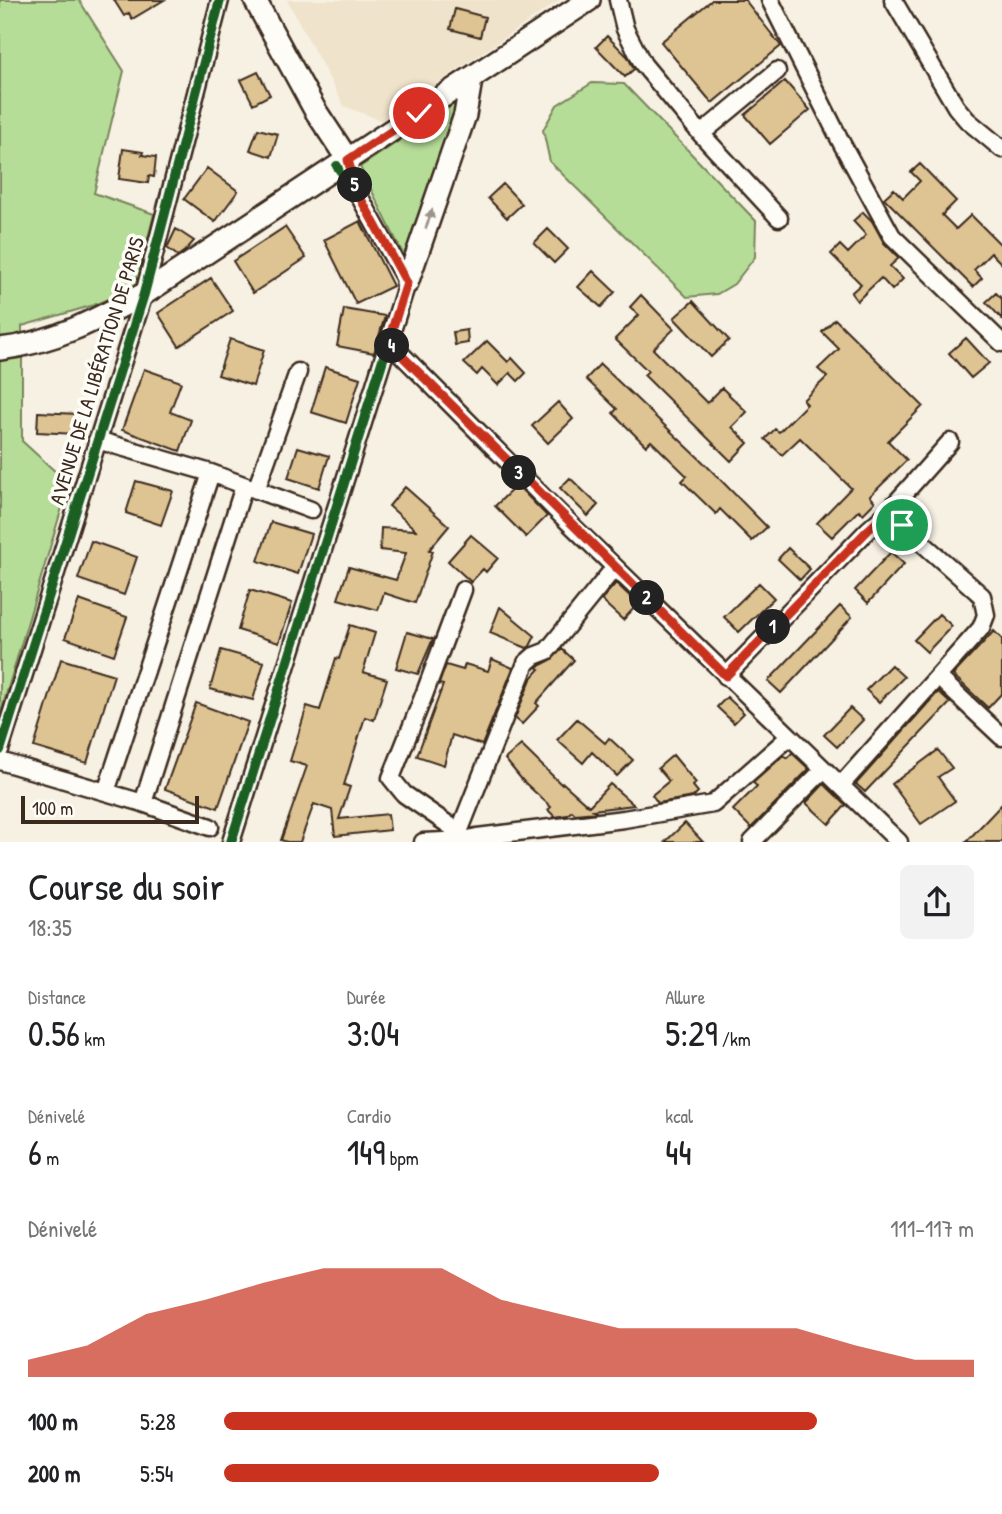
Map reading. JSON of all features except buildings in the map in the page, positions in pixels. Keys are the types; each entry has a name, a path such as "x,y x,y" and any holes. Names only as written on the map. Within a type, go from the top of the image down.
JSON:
{"main road":[{"path":"0,349 62,335 144,294 589,0"},
{"path":"259,2 315,110 335,138 342,163"},
{"path":"407,283 465,115 471,80"},
{"path":"315,110 322,135 342,163"},
{"path":"335,138 368,145"}],"street":[{"name":"AVENUE DE LA LIBÉRATION DE PARIS","path":"0,750 144,294 220,0"},
{"path":"618,0 625,29 643,64 701,134 779,218"},
{"path":"893,0 956,107 967,120 1002,149"},
{"path":"773,1 854,168 892,236 1002,343"},
{"path":"701,134 777,71"},
{"path":"231,842 407,283 342,163"},
{"path":"388,342 726,676 841,785 889,839"},
{"path":"143,803 250,488 298,372"},
{"path":"97,440 211,473 311,510"},
{"path":"726,676 886,514 950,442"},
{"path":"106,792 211,473"},
{"path":"841,785 981,628 986,615 982,596 886,514"},
{"path":"470,839 526,663 534,656 547,651 615,567"},
{"path":"463,590 391,778 404,794 470,839"},
{"path":"938,677 1002,737"},
{"path":"423,842 470,839 713,804 789,737"},
{"path":"0,761 143,803 210,827"},
{"path":"752,842 823,770"}],"shaded area":[{"path":"287,0 560,0 382,121 344,106"}],"green space":[{"path":"0,0 79,0 124,71 94,193 154,214 136,287 94,305 22,326 22,441 69,484 0,715"},
{"path":"592,83 624,84 756,221 755,257 734,284 717,294 687,297 550,162 543,130 557,105"},
{"path":"454,104 460,109 412,258 404,256 360,167"}],"cycle path":[{"path":"0,750 144,294 220,0"},
{"path":"231,842 407,283 357,192 337,166"}],"route":[{"path":"419,113 348,160 357,192 407,283 388,342 726,676 886,514 902,525"}]}
